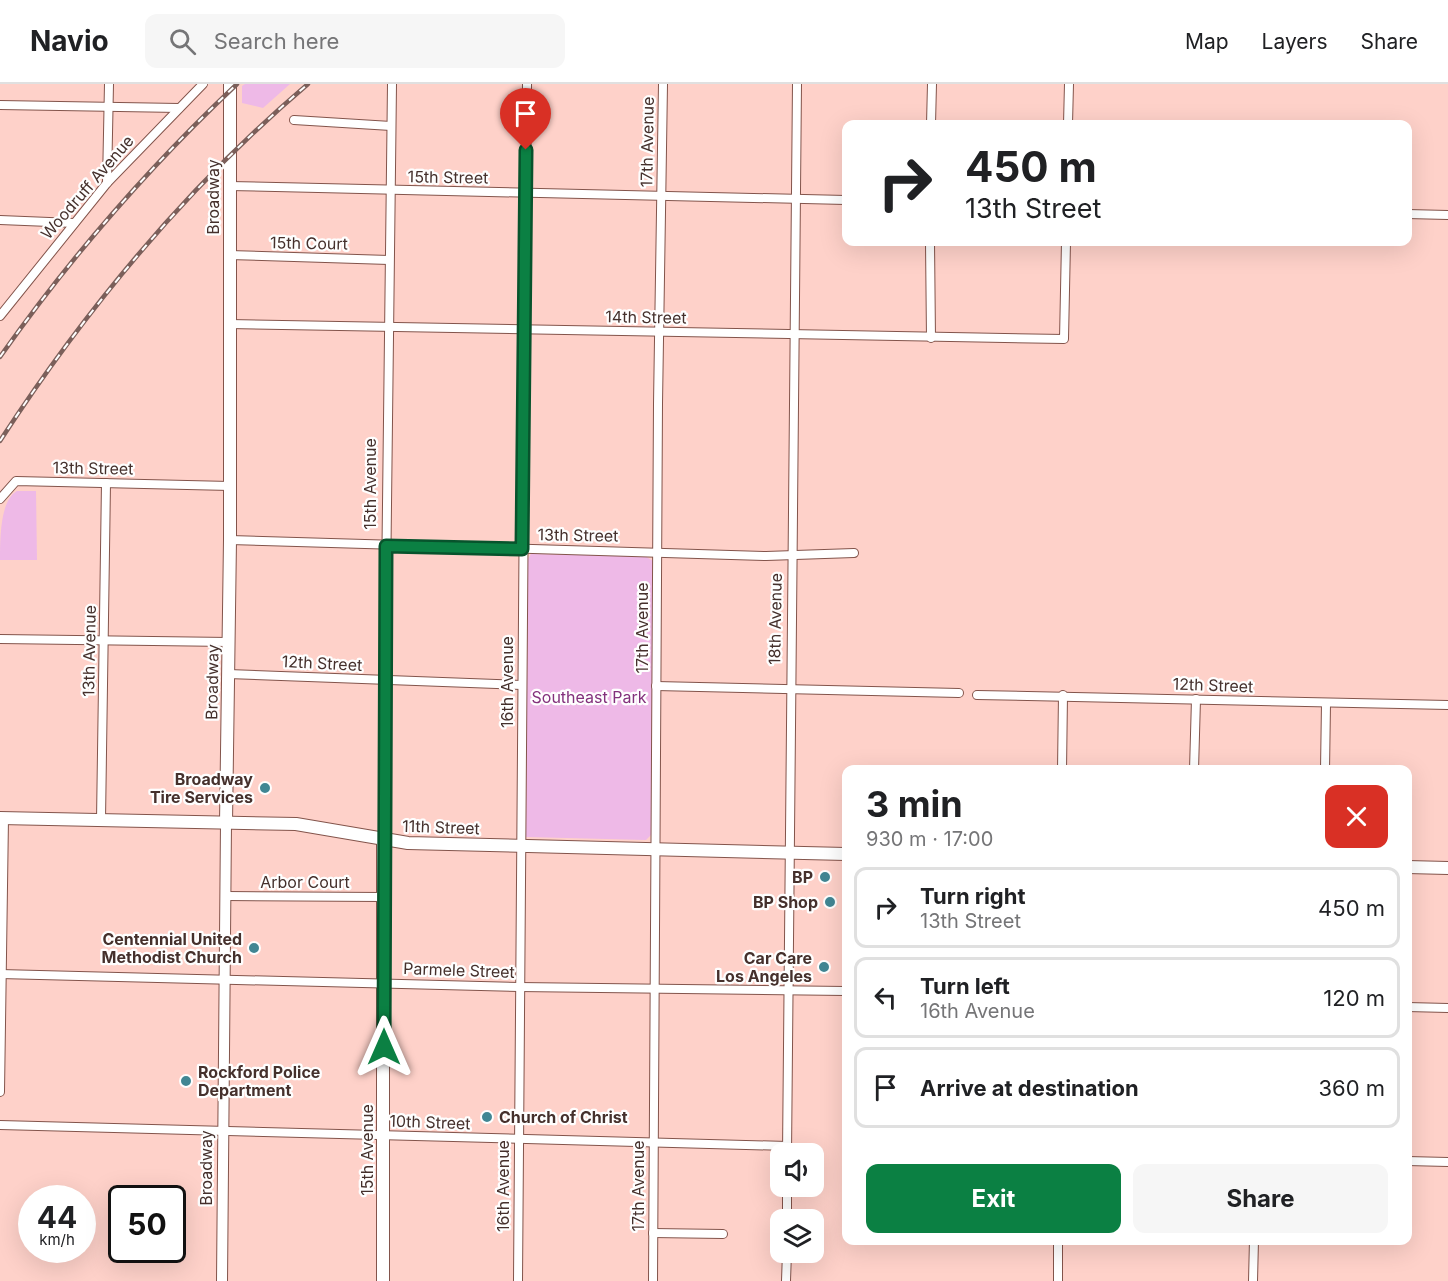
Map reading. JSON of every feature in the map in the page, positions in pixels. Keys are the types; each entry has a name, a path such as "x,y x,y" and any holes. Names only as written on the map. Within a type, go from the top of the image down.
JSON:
{"main road":[{"name":"Broadway","path":"226,823 230,540 230,84"},
{"name":"11th Street","path":"2,818 311,826 383,841 842,854"},
{"name":"15th Avenue","path":"382,1281 383,841"},
{"path":"1412,867 1448,868"}],"street":[{"path":"107,183 109,84"},
{"name":"Woodruff Avenue","path":"0,316 107,183 203,84"},
{"name":"15th Avenue","path":"383,841 392,84"},
{"name":"16th Avenue","path":"518,1281 527,84"},
{"name":"17th Avenue","path":"653,1281 657,552 663,84"},
{"name":"18th Avenue","path":"787,1143 796,84"},
{"path":"931,120 932,84"},
{"path":"1068,120 1069,84"},
{"path":"0,105 179,108"},
{"path":"294,120 391,126"},
{"name":"15th Street","path":"229,186 842,200"},
{"path":"1412,214 1448,215"},
{"path":"0,220 74,223"},
{"path":"930,246 931,338"},
{"name":"14th Street","path":"229,324 793,336 1064,339 1066,246"},
{"name":"15th Court","path":"229,255 389,260"},
{"name":"13th Street","path":"0,499 16,481 230,486"},
{"name":"13th Avenue","path":"101,820 106,483"},
{"name":"13th Street","path":"230,540 791,556 854,553"},
{"path":"0,639 229,642"},
{"name":"12th Street","path":"228,674 522,685"},
{"path":"656,686 959,693"},
{"name":"12th Street","path":"977,694 1326,704 1448,705"},
{"path":"1062,765 1063,695"},
{"path":"1194,765 1196,699"},
{"path":"1324,765 1326,704"},
{"path":"0,1092 2,818"},
{"name":"Broadway","path":"222,1281 226,823"},
{"name":"Arbor Court","path":"226,896 384,897"},
{"name":"Parmele Street","path":"1,974 519,987 842,991"},
{"path":"1412,1007 1448,1008"},
{"name":"10th Street","path":"0,1125 654,1143 770,1149"},
{"path":"1412,1161 1448,1162"},
{"path":"653,1233 723,1234"},
{"path":"1058,1245 1058,1281"},
{"path":"1253,1281 1254,1245"},
{"path":"786,1281 787,1263"}],"green space":[{"path":"245,84 290,84 263,108 242,103 242,86"},
{"path":"17,491 36,491 37,560 0,560 4,511 11,496"},
{"name":"Southeast Park","path":"531,554 645,556 653,561 651,835 646,840 526,837 528,559"}],"railway":[{"path":"0,357 26,320 112,214 173,147 237,84"},
{"path":"0,441 67,344 141,251 222,164 308,84"}],"place":[{"name":"Broadway Tire Services","path":"265,788"},
{"name":"BP","path":"825,877"},
{"name":"BP Shop","path":"830,902"},
{"name":"Centennial United Methodist Church","path":"254,948"},
{"name":"Car Care Los Angeles","path":"824,967"},
{"name":"Rockford Police Department","path":"186,1081"},
{"name":"Church of Christ","path":"487,1117"}],"route":[{"path":"384,1047 383,841 386,546 522,549 526,150"}]}
